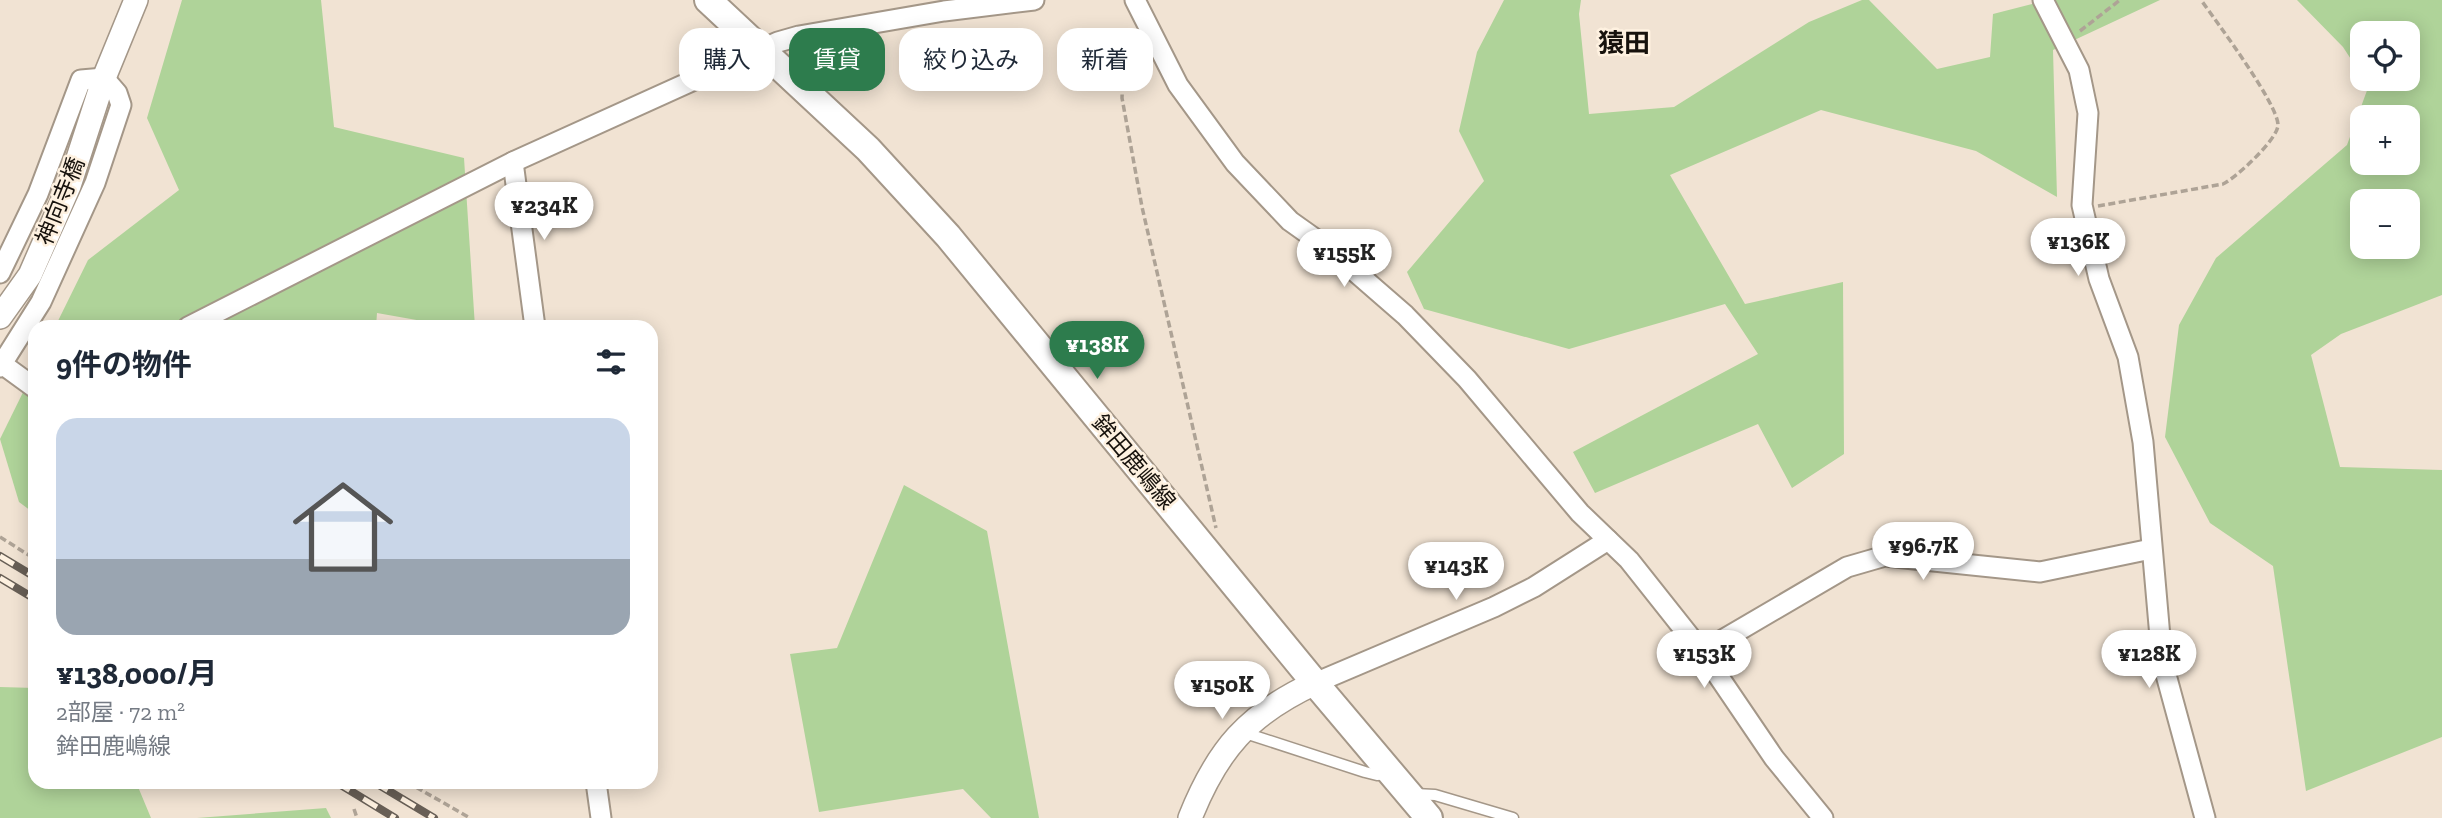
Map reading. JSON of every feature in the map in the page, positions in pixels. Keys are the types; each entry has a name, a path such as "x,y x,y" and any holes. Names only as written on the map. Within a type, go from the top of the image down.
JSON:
{"main road":[{"name":"鉾田鹿嶋線","path":"708,0 739,28"},
{"name":"鉾田鹿嶋線","path":"775,61 868,149 948,236 1429,818"}],"street":[{"name":"神向寺橋","path":"0,317 30,275 69,186 104,78 136,0"},
{"path":"775,44 799,36 944,11 1034,0"},
{"path":"1135,0 1147,28"},
{"path":"2043,0 2079,70 2088,113 2082,205 2099,279 2128,357 2143,442 2162,660 2205,818"},
{"path":"1153,39 1178,85 1235,163 1290,221 1328,248 1405,315 1467,379 1580,513 1629,560 1702,652 1774,758 1823,818"},
{"path":"0,273 38,194 81,80 104,78 117,93 121,105 96,183 41,302 30,320"},
{"path":"202,320 513,162 679,87"},
{"path":"513,162 534,320"},
{"path":"28,322 1,365 28,383"},
{"path":"1190,818 1200,794 1220,760 1241,732 1277,702 1315,683 1494,607 1534,587 1608,540"},
{"path":"1702,652 1847,567 1885,556 2040,572 2151,549"},
{"path":"597,789 600,818"}],"lane":[{"path":"1241,732 1365,772 1390,774"},
{"path":"1408,794 1435,795 1513,818"}],"path":[{"path":"2064,40 2120,0"},
{"path":"2082,205 2095,207 2223,184 2234,178 2276,134 2278,124 2263,91 2202,0"},
{"path":"1122,91 1142,207 1216,529 1210,554"},
{"path":"0,537 28,555"},
{"path":"419,789 470,818"},
{"path":"354,809 357,818"}],"green space":[{"path":"182,0 321,0 334,127 464,158 475,320 416,320 377,313 376,320 58,320 88,260 179,190 147,118"},
{"path":"1504,0 1581,0 1579,14 1589,114 1674,107 1809,22 1862,0 1869,0 1937,69 1990,57 1993,14 2048,0 2160,0 2053,50 2057,197 1976,151 1821,110 1670,175 1745,304 1843,282 1844,454 1792,488 1758,424 1595,493 1573,452 1758,354 1725,304 1569,349 1424,309 1407,272 1484,181 1459,131 1477,52"},
{"path":"2297,0 2442,0 2442,295 2341,334 2311,355 2340,467 2442,470 2442,737 2306,791 2273,566 2210,523 2165,437 2179,325 2216,258 2347,145 2350,137 2350,175 2420,175 2420,105 2362,105 2367,91 2420,91 2420,21 2350,21 2350,58"},
{"path":"28,382 28,509 19,502 0,439"},
{"path":"904,485 987,531 1039,818 991,818 963,789 819,812 790,654 837,648"},
{"path":"0,687 28,688 28,789 139,789 151,818 0,818"},
{"path":"326,808 331,818 197,818"}],"railway":[{"path":"0,556 28,573"},
{"path":"0,578 28,595"},
{"path":"347,789 395,818"},
{"path":"386,789 434,818"}],"district":[{"name":"猿田","path":"1624,43"}]}
